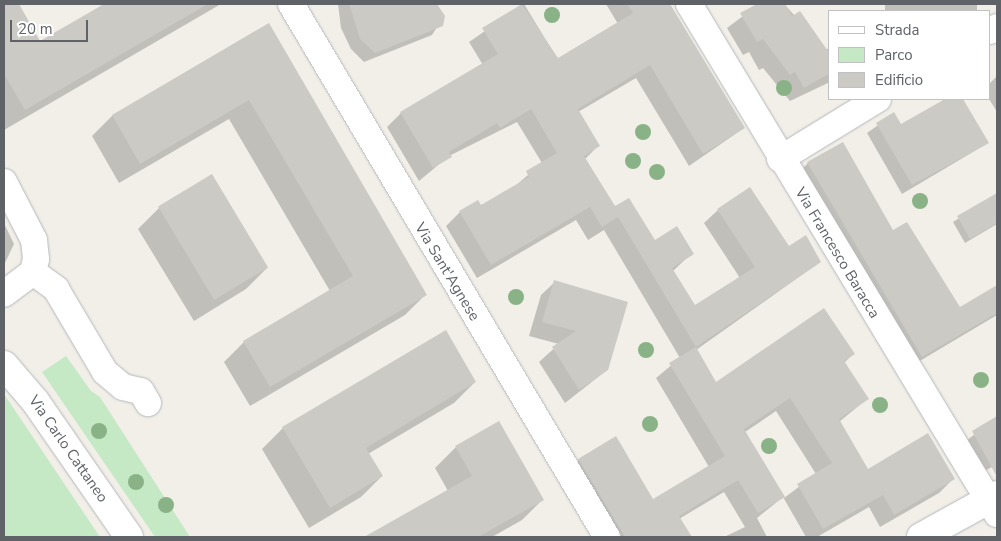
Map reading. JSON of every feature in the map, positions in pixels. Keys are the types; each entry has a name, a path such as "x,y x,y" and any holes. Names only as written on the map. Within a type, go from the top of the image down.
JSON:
{"street":[{"name":"Via Sant'Agnese","path":"291,4 597,534"},
{"name":"Via Francesco Baracca","path":"689,4 780,158 995,503"},
{"path":"780,158 876,100"},
{"path":"4,182 34,240 33,272"},
{"path":"4,294 33,272"},
{"path":"33,272 56,289 105,372 124,387 140,391 148,403"},
{"name":"Via Carlo Cattaneo","path":"4,365 36,400 129,537"},
{"path":"921,537 995,503"}],"green space":[{"path":"66,356 91,391 100,397 190,537 155,537 42,372"},
{"path":"4,394 100,537 4,537"}],"building":[{"path":"4,4 19,4 40,41 104,4 208,4 25,110 4,74"},
{"path":"349,4 437,4 445,16 443,26 375,53 360,39"},
{"path":"522,4 558,58 633,13 627,4 670,4 745,128 703,154 650,65 578,109 600,146 584,156 615,206 629,198 655,240 677,226 694,254 672,268 695,305 755,267 717,209 750,187 789,246 806,235 821,262 696,347 618,217 602,227 590,207 491,265 459,211 478,200 481,205 529,177 526,171 557,153 531,109 500,128 497,123 449,152 452,157 433,168 400,112 498,54 482,28"},
{"path":"757,4 785,4 792,16 800,11 828,51 828,74 804,88 795,72 790,75 763,39 757,42 740,13"},
{"path":"269,23 427,295 270,387 243,341 353,276 249,100 140,164 112,115"},
{"path":"943,100 964,100 989,143 912,185 876,123 894,112 901,124"},
{"path":"843,142 893,230 907,222 960,307 997,285 997,313 922,357 807,162"},
{"path":"212,174 268,267 214,300 158,206"},
{"path":"997,193 997,223 970,239 957,216"},
{"path":"554,280 628,302 608,370 579,390 552,347 576,331 542,322"},
{"path":"824,308 855,354 844,361 869,399 839,419 868,469 928,433 955,479 894,515 883,495 823,529 797,484 832,463 790,398 744,429 785,497 758,513 738,480 679,516 692,537 625,537 578,459 616,436 653,499 725,456 669,363 696,347 716,382"},
{"path":"446,330 476,382 366,448 383,476 330,508 282,427"},
{"path":"997,416 997,477 972,431"},
{"path":"499,421 544,500 478,537 364,537 472,476 455,446"}]}
